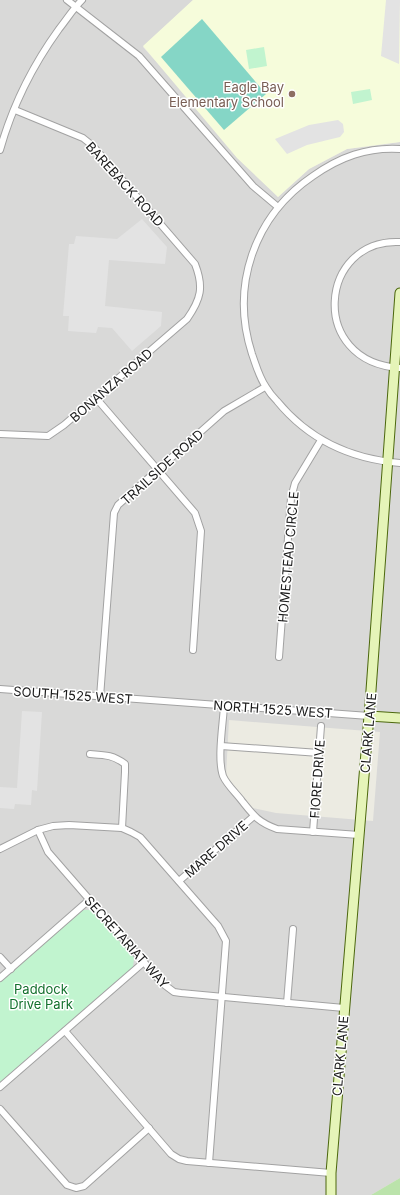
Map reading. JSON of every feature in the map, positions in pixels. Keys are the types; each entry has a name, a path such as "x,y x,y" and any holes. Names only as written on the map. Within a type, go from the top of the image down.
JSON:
{"street":[{"path":"67,0 139,56 253,186 278,206"},
{"path":"0,150 15,110 32,72 45,48 75,7 82,0"},
{"name":"BAREBACK ROAD","path":"15,110 83,138 93,146 195,264 200,276 200,293"},
{"path":"400,149 383,148 356,153 326,166 301,184 278,206 264,227 254,248 246,273 244,295 244,320 249,345 257,369 265,387 283,409 302,427 321,440 346,452 365,458 400,463"},
{"path":"397,368 376,364 363,358 355,352 338,325 334,299 343,273 356,257 376,244 389,241 400,242"},
{"name":"BONANZA ROAD","path":"0,434 48,436 64,426 187,319 196,306 200,293"},
{"name":"CLARK LANE","path":"331,1195 330,1173 397,368 400,294"},
{"name":"TRAILSIDE ROAD","path":"100,697 114,513 118,505 224,411 265,387"},
{"path":"96,398 195,513 201,531 193,650"},
{"name":"HOMESTEAD CIRCLE","path":"279,657 292,498 295,483 321,440"},
{"name":"SOUTH 1525 WEST","path":"0,689 146,700"},
{"name":"NORTH 1525 WEST","path":"146,700 400,718"},
{"path":"224,706 220,760 224,778 254,816 264,824 277,829 359,835"},
{"name":"FIORE DRIVE","path":"313,832 321,726"},
{"path":"221,746 319,753"},
{"path":"90,754 116,758 125,764 122,828"},
{"name":"MARE DRIVE","path":"179,881 254,816"},
{"path":"0,849 38,830 53,826 69,825 122,828 140,837 218,926 226,941 209,1163"},
{"name":"SECRETARIAT WAY","path":"38,830 48,852 162,983 174,992 222,998 344,1008"},
{"path":"0,978 89,900"},
{"path":"287,1003 294,929"},
{"path":"0,957 11,969"},
{"path":"0,1087 144,962"},
{"path":"65,1031 171,1154 179,1159 187,1161 330,1173"},
{"path":"0,1109 67,1185 76,1188 84,1186 149,1128"}],"shaded area":[{"path":"0,0 193,0 143,47 278,197 309,169 347,149 400,142 400,1178 371,1195 0,1195","holes":["229,720 380,732 373,821 276,813 253,808 226,776"]},
{"name":"Eagle Bay Elementary School","path":"193,0 400,0 400,142 347,149 309,169 278,197 237,158 143,46"},
{"path":"386,0 400,0 399,64 381,56"},
{"path":"202,19 266,94 224,130 161,57"},
{"path":"338,120 343,124 344,132 340,137 307,145 287,154 275,139 309,125"},
{"path":"142,219 167,247 165,264 109,260 105,306 162,312 161,326 132,351 112,328 98,327 96,333 68,331 69,316 63,316 69,244 74,244 76,236 117,239"},
{"path":"22,711 42,712 37,791 32,790 31,805 15,804 14,809 0,808 0,787 17,788"}],"green space":[{"path":"264,47 267,66 249,69 246,50"},
{"path":"370,89 372,100 353,104 351,92"},
{"name":"Paddock Drive Park","path":"83,910 92,910 134,958 133,967 0,1082 0,982"},
{"path":"400,1178 400,1195 371,1195"}],"place":[{"name":"Eagle Bay Elementary School","path":"292,94"}]}
